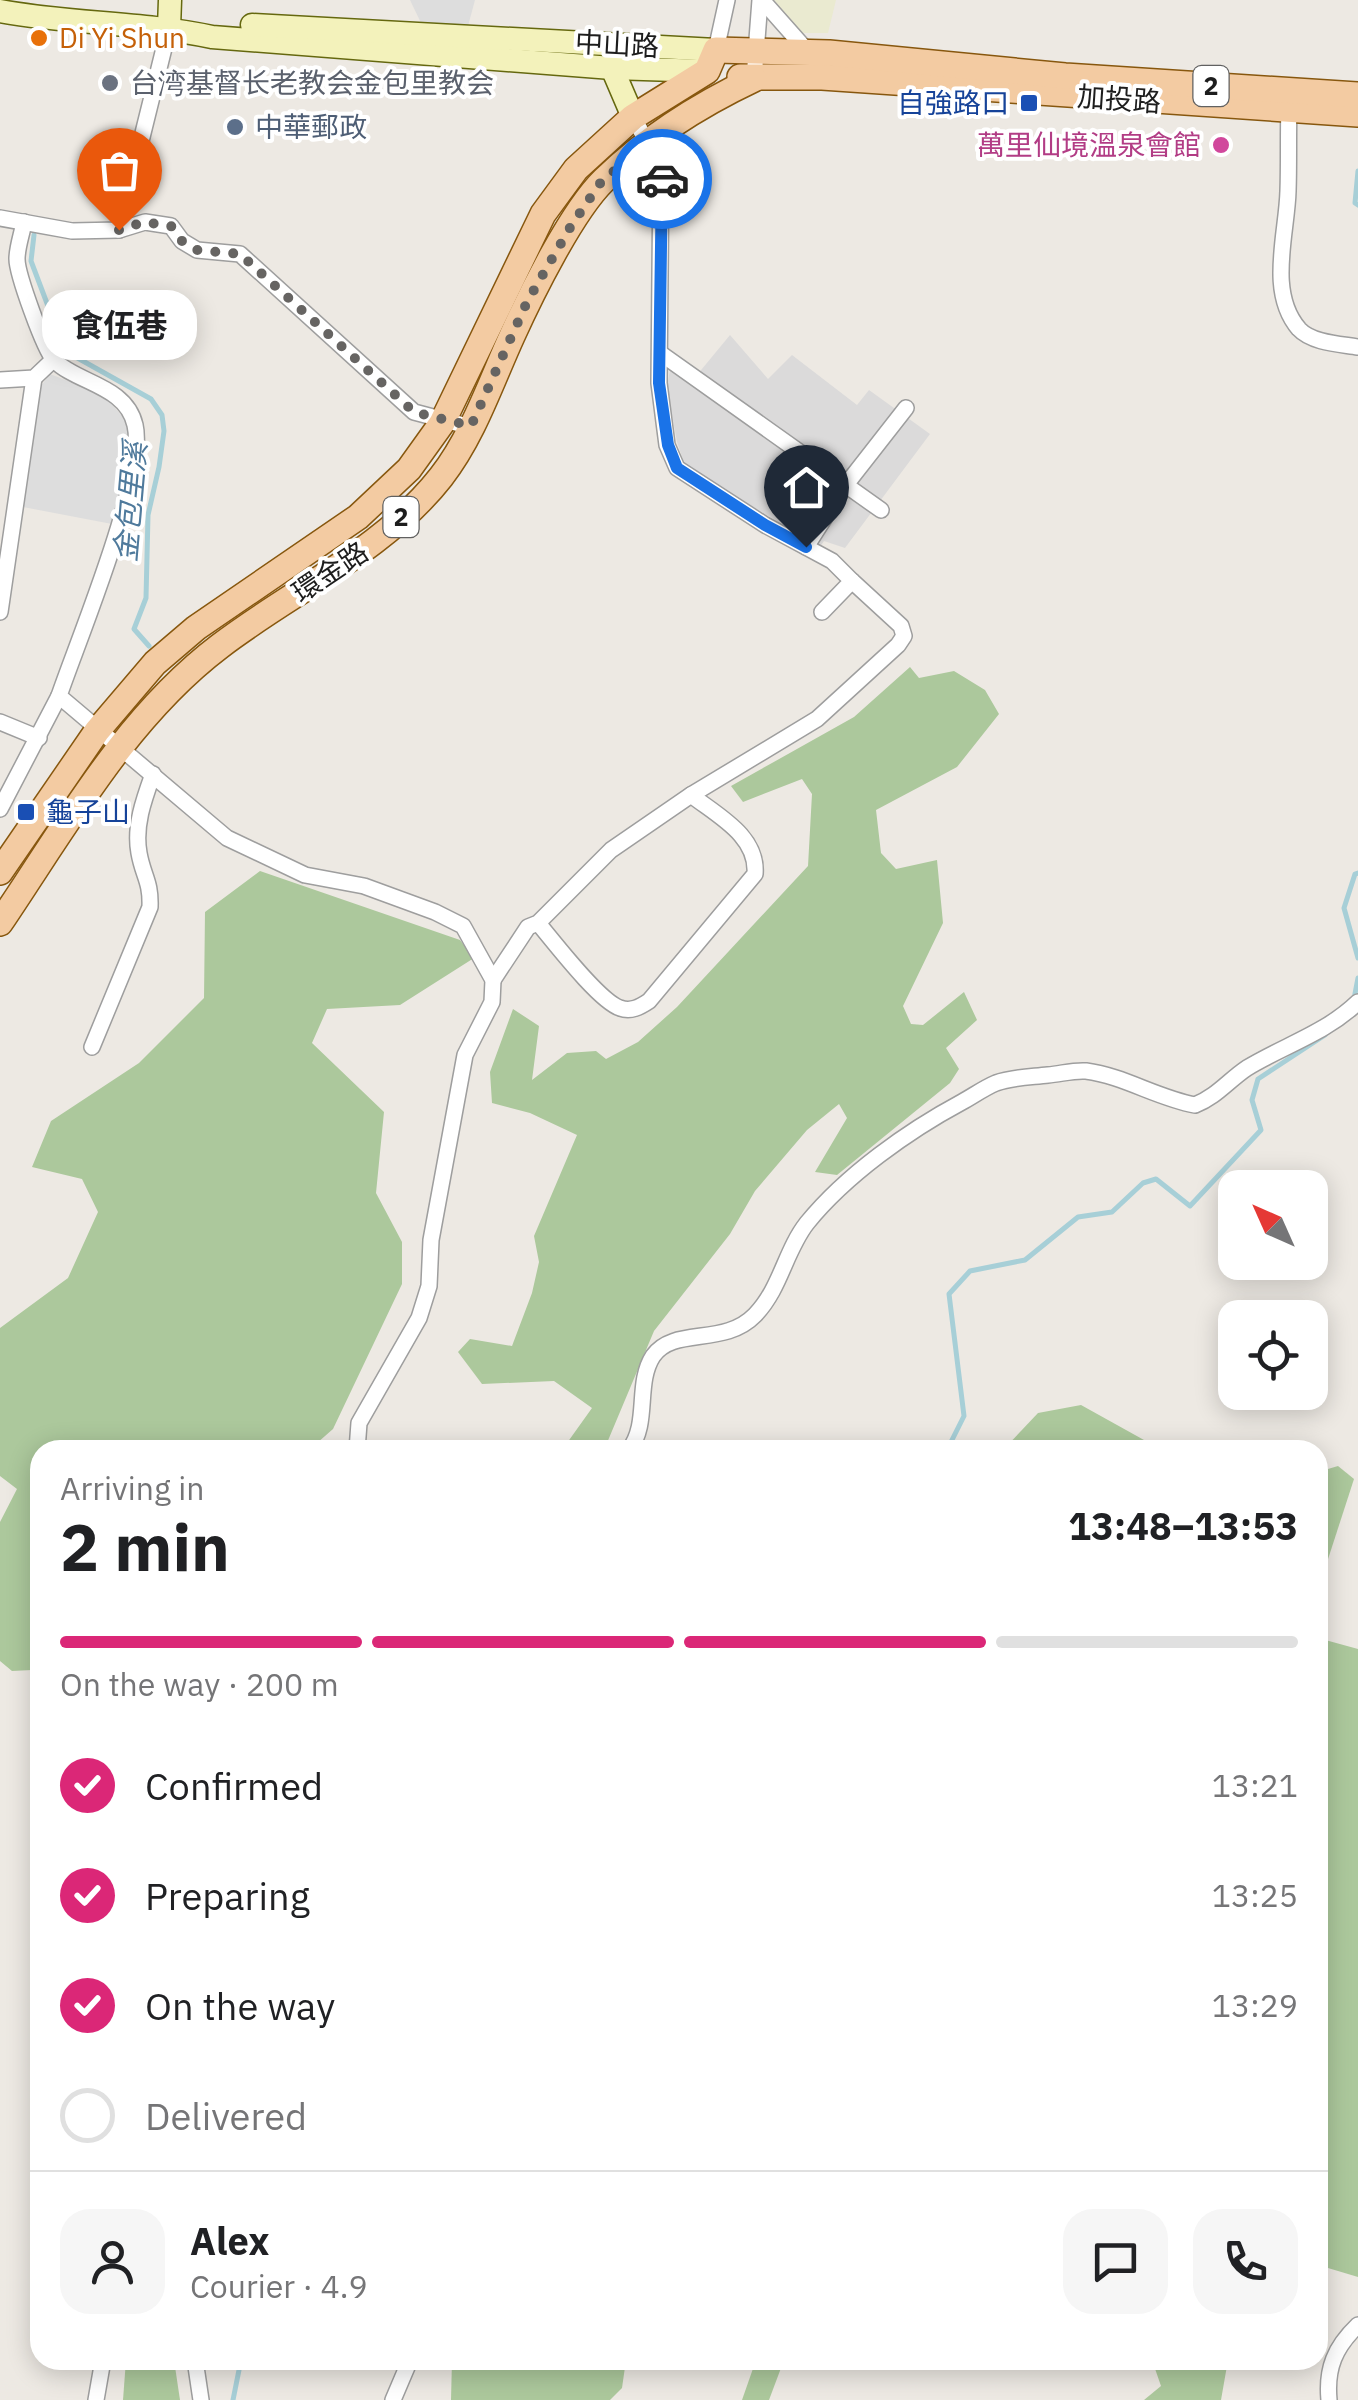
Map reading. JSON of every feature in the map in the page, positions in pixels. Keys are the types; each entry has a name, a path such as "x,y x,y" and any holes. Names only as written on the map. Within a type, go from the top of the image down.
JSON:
{"main road":[{"name":"中山路","path":"712,60 756,50 809,53 1062,86"},
{"path":"712,60 754,79"},
{"name":"環金路","path":"0,872 97,730 154,664 196,628 358,517 409,469 444,419 543,214 576,169 633,117 712,60"},
{"name":"2","path":"754,79 822,77 1062,86"},
{"name":"環金路","path":"0,922 120,748 172,689 218,647 380,538 441,477 471,426 527,302 601,182 649,142 754,79"},
{"name":"加投路","path":"1062,86 1290,100 1358,96"},
{"name":"加投路","path":"1290,100 1358,114"}],"street":[{"path":"119,230 169,28 170,0"},
{"path":"712,60 727,0"},
{"path":"754,79 761,0"},
{"path":"761,0 809,53"},
{"name":"中山路","path":"0,10 25,8 169,28 212,38 612,68 712,60"},
{"name":"中山路","path":"169,28 210,23 712,60"},
{"path":"358,1440 359,1423 419,1318 429,1286 431,1240 464,1055 492,1002 493,980 528,926 538,923 611,850 692,794 817,719 904,636 902,626 832,561 765,525 677,468 665,430 659,383 662,167 633,117 612,68"},
{"path":"1290,100 1288,196 1280,266 1286,307 1310,337 1358,348"},
{"path":"0,218 72,231 119,230 144,222 171,226 182,241 197,250 240,254 414,412 471,426"},
{"path":"0,809 58,696 118,527 137,451 135,422 118,398 54,360 16,262 24,222"},
{"path":"660,353 881,510"},
{"path":"0,380 34,378 54,360"},
{"path":"0,612 34,378"},
{"path":"806,547 846,486 906,408"},
{"path":"822,612 852,580"},
{"path":"58,696 227,838 305,875 364,886 463,926 493,980"},
{"path":"0,722 39,738"},
{"path":"92,1047 150,907 151,886 139,857 136,834 153,774"},
{"path":"538,923 605,999 620,1009 634,1010 649,1001 755,874 756,859 750,846 692,794"},
{"path":"634,1440 640,1430 651,1359 662,1345 741,1328 758,1312 780,1280 799,1233 814,1214 912,1129 996,1083 1080,1070 1106,1074 1195,1105 1208,1100 1253,1065 1338,1022 1358,1002"},
{"path":"1329,2400 1329,2371 1336,2348 1358,2326"},
{"path":"96,2400 101,2370"},
{"path":"196,2370 201,2400"},
{"path":"393,2400 406,2370"}],"shaded area":[{"path":"410,0 475,0 468,26 422,25"},
{"path":"730,335 768,379 792,355 857,405 869,390 930,434 845,548 824,541 820,547 685,466 667,388 672,357 697,375"},
{"path":"50,374 104,395 129,424 133,444 112,524 23,507 41,386"}],"green space":[{"path":"774,0 836,0 828,33 802,33"},
{"path":"910,667 919,678 954,671 985,690 999,714 957,767 876,810 881,853 896,869 937,860 943,923 903,1006 911,1024 923,1025 964,992 977,1020 946,1048 959,1069 950,1083 837,1175 815,1172 847,1118 839,1104 807,1130 755,1191 730,1234 654,1331 608,1440 569,1440 592,1408 554,1381 482,1384 458,1352 470,1339 512,1346 539,1262 534,1236 577,1135 530,1113 492,1103 490,1072 513,1009 539,1026 532,1080 567,1053 596,1051 606,1059 638,1042 677,1007 808,866 812,794 802,779 743,802 731,786 854,717"},
{"path":"260,871 460,940 474,958 400,1005 327,1009 312,1043 384,1112 376,1193 402,1242 402,1284 333,1429 320,1440 30,1440 30,1670 12,1671 0,1661 0,1522 17,1489 0,1476 0,1328 68,1278 98,1212 82,1179 32,1167 51,1121 139,1063 204,998 205,912"},
{"path":"1081,1405 1144,1440 1012,1440 1038,1413"},
{"path":"1338,1466 1354,1479 1328,1559 1328,1469"},
{"path":"1328,1641 1358,1649 1358,2277 1328,2268"},
{"path":"125,2370 176,2370 180,2400 123,2400"},
{"path":"452,2370 625,2370 622,2388 610,2400 451,2400"},
{"path":"752,2370 780,2370 769,2400 742,2400"},
{"path":"1155,2370 1226,2370 1221,2400 1144,2400 1161,2386"}],"waterway":[{"path":"1358,171 1358,205"},
{"name":"金包里溪","path":"34,235 31,261 65,351 151,399 162,415 159,467 148,515 146,598 134,629 149,646"},
{"path":"1358,873 1344,908 1358,958"},
{"path":"1354,999 1358,978"},
{"path":"952,1440 964,1416 949,1294 970,1271 1025,1260 1078,1217 1112,1212 1143,1183 1156,1179 1190,1206 1261,1130 1252,1100 1258,1079 1325,1035"},
{"path":"233,2400 239,2370"}],"way so far":[{"path":"119,230 144,222 171,226 182,241 197,250 240,254 414,412 471,426 527,302 601,182 649,142 662,167 662,179"}],"place":[{"name":"Di Yi Shun","path":"39,38"},
{"name":"台湾基督长老教会金包里教会","path":"110,83"},
{"name":"自強路口","path":"1029,103"},
{"name":"中華郵政","path":"235,127"},
{"name":"萬里仙境溫泉會館","path":"1221,145"},
{"name":"食伍巷","path":"119,230"},
{"name":"龜子山","path":"26,812"}],"route":[{"path":"662,179 659,383 668,445 677,468 806,547"}]}
